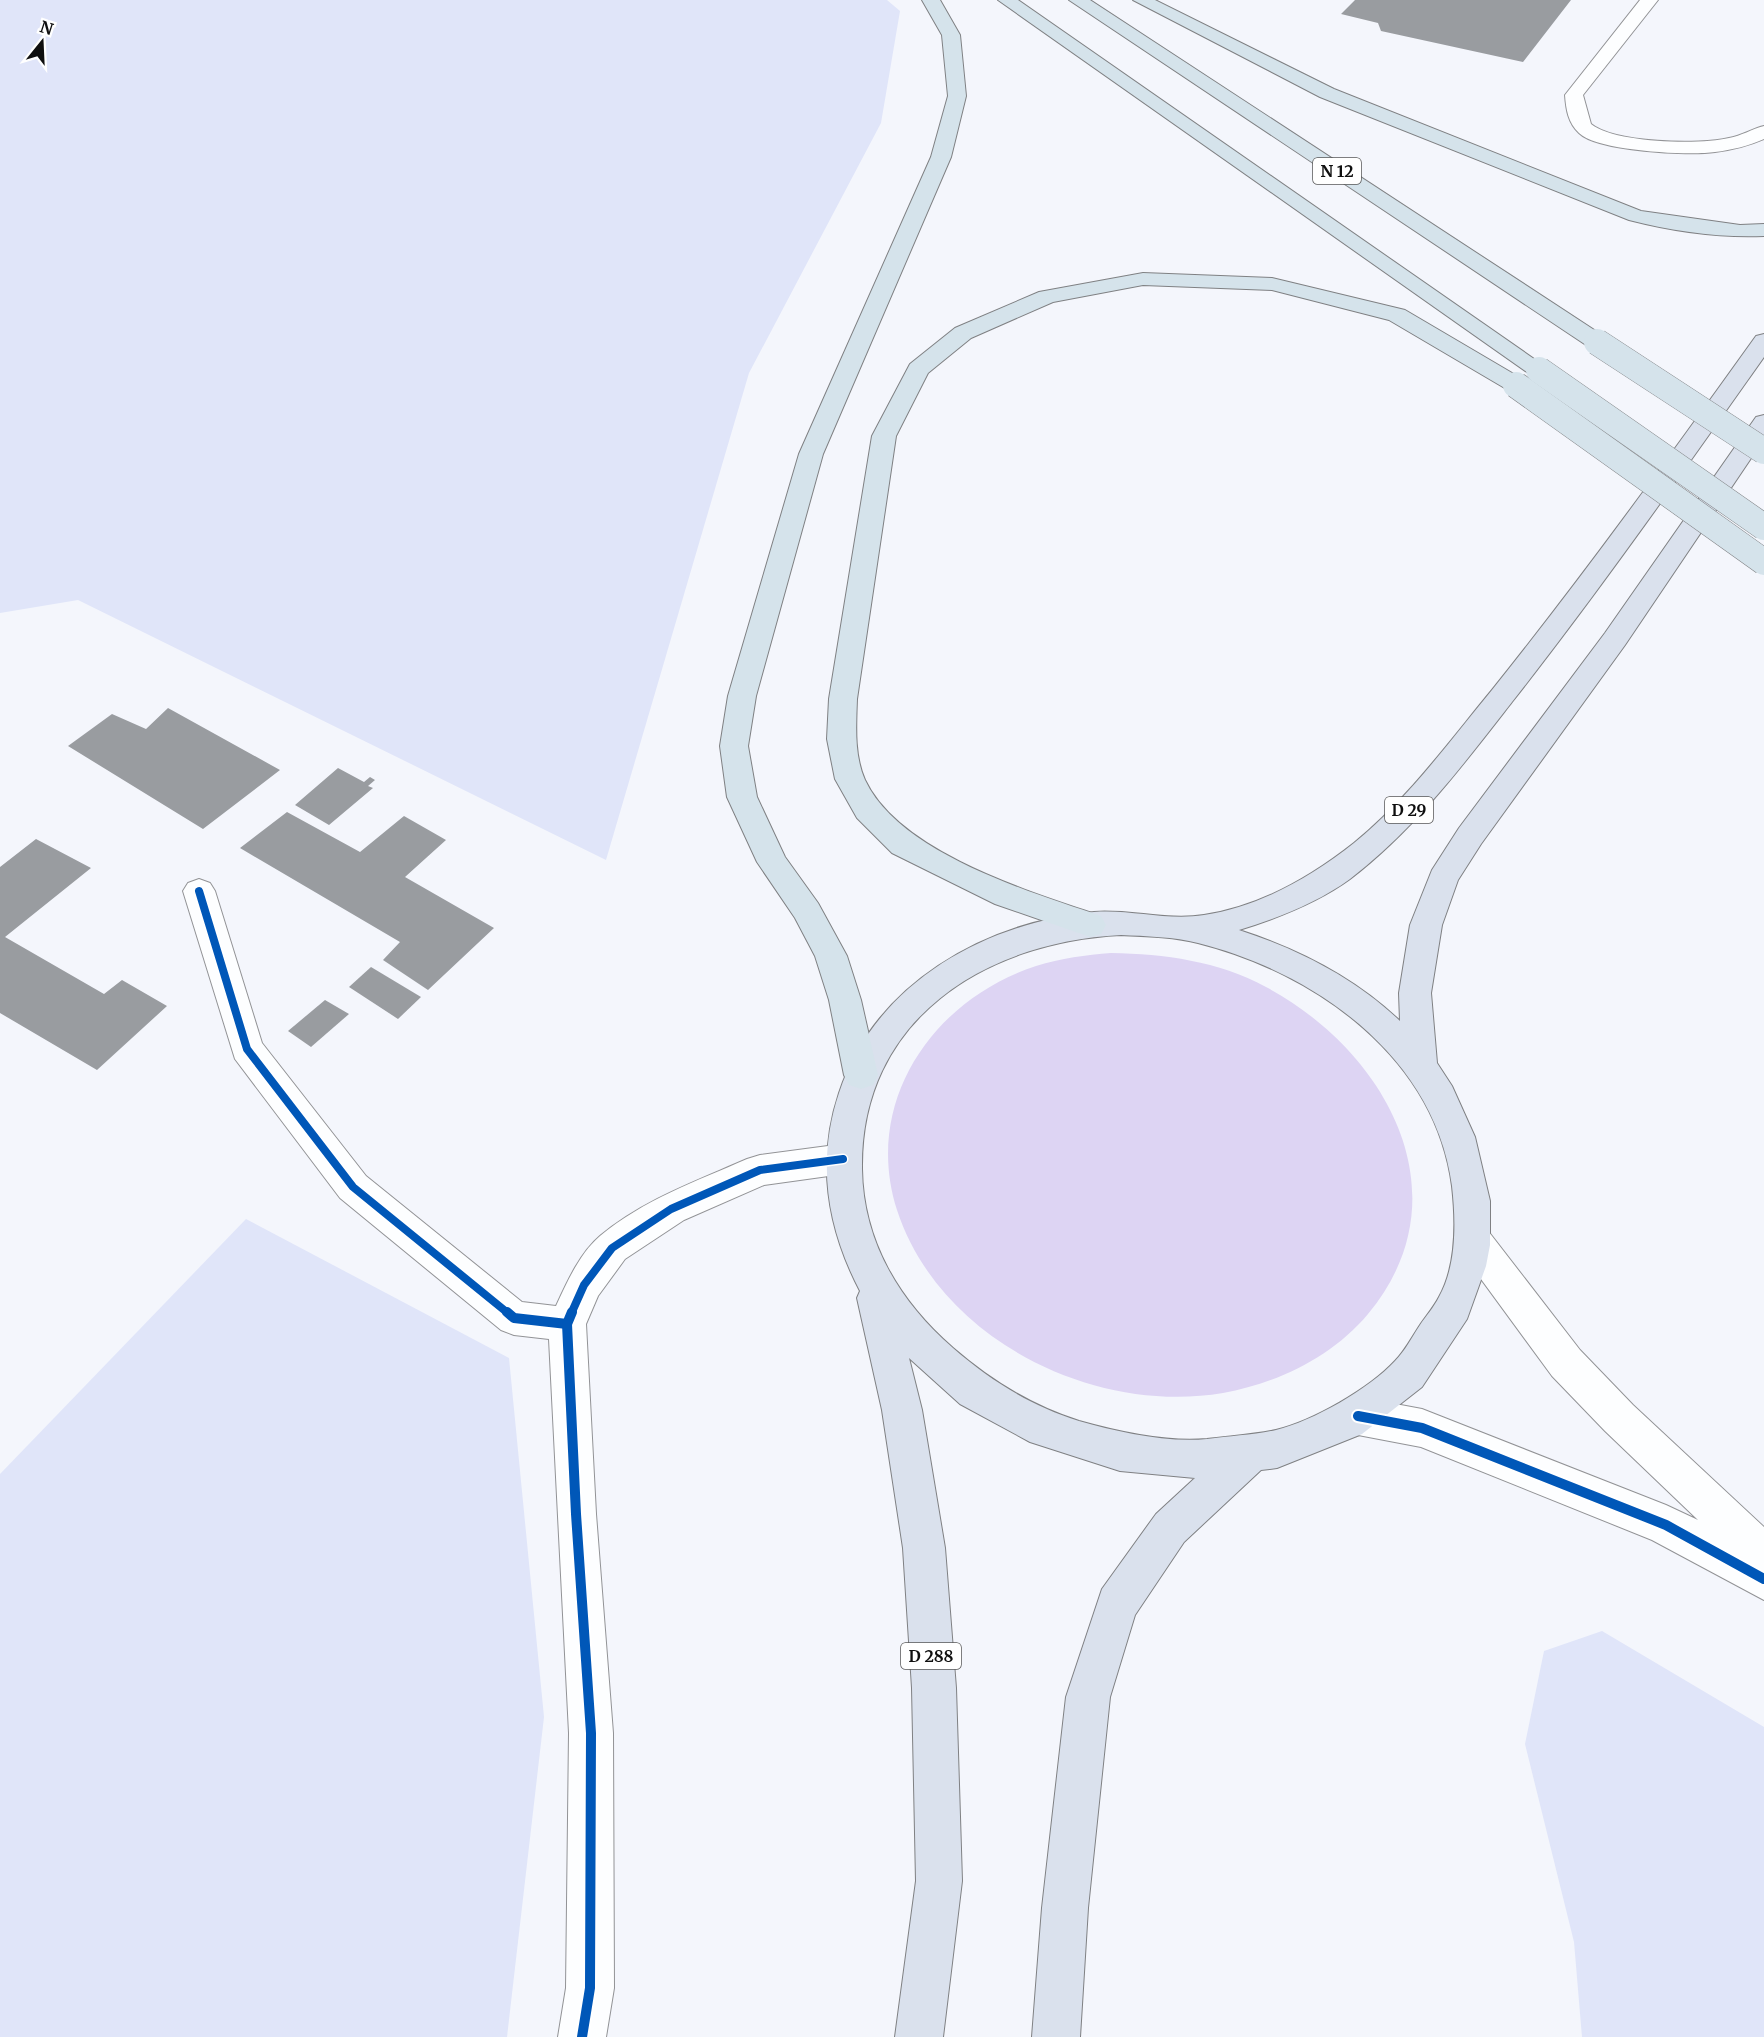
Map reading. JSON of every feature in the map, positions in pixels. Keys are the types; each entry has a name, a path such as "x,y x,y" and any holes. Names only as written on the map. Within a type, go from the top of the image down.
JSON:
{"highway":[{"path":"861,1075 845,1000 831,956 807,911 772,862 742,797 734,746 742,696 811,454 941,157 957,96 951,35 931,0"},
{"name":"N 12","path":"1007,0 1764,527"},
{"name":"N 12","path":"1078,0 1764,451"},
{"path":"1142,0 1327,93 1636,216 1678,224 1740,231 1764,230"},
{"path":"1090,925 1006,896 903,845 868,810 850,779 841,739 843,699 884,436 918,369 963,333 1047,297 1143,279 1272,284 1397,315 1516,385 1764,562"}],"main road":[{"name":"D 29","path":"1196,930 1265,910 1311,889 1369,849 1412,807 1566,618 1764,341"},
{"path":"1420,1067 1415,993 1426,925 1443,878 1470,836 1615,639 1764,422"},
{"path":"1125,923 1196,930 1239,941 1281,957 1321,978 1359,1003 1392,1033 1420,1067 1441,1098 1464,1158 1473,1203 1472,1238 1462,1290 1439,1338 1404,1381 1358,1416 1306,1440 1249,1455 1192,1460 1135,1456 1078,1442 1025,1421 976,1394 933,1360 899,1321 872,1278 855,1239 845,1198 843,1159 846,1120 861,1075 884,1034 915,1000 952,971 994,949 1040,933 1090,925 1125,923"},
{"name":"D 288","path":"872,1278 902,1410 924,1548 934,1689 939,1881 920,2037"},
{"path":"1056,2037 1065,1908 1088,1697 1117,1604 1170,1528 1249,1455"}],"street":[{"path":"1649,0 1574,95 1576,117 1589,132 1617,140 1673,149 1715,147 1749,140 1764,132"},
{"path":"199,891 247,1048 353,1187 514,1318 567,1324"},
{"path":"582,2037 590,1988 591,1733 576,1514 567,1324 584,1285 612,1248 671,1209 760,1170 843,1159"},
{"path":"1472,1238 1566,1363 1619,1418 1764,1555"},
{"path":"1358,1416 1422,1428 1666,1525 1764,1579"}],"shaded area":[{"path":"0,0 887,0 900,11 881,123 749,373 606,860 78,600 0,613"},
{"path":"1111,953 1171,957 1210,965 1266,987 1309,1015 1346,1048 1377,1087 1399,1130 1411,1175 1411,1222 1397,1268 1368,1314 1354,1329 1321,1355 1284,1375 1223,1393 1173,1397 1123,1392 1074,1379 1027,1358 984,1330 947,1296 918,1256 897,1210 889,1170 890,1131 899,1094 915,1060 938,1029 966,1003 999,981 1045,963"},
{"path":"246,1219 509,1358 544,1717 507,2037 0,2037 0,1474"},
{"path":"1602,1631 1764,1727 1764,2037 1582,2037 1574,1942 1525,1744 1544,1651"}],"building":[{"path":"1355,0 1571,0 1523,62 1381,31 1378,23 1341,14"},
{"path":"168,708 280,770 203,829 68,746 112,714 146,729"},
{"path":"338,768 364,782 370,777 375,780 368,786 373,788 329,825 295,805"},
{"path":"287,812 360,852 404,816 446,840 405,877 494,928 428,990 383,960 400,942 240,848"},
{"path":"36,839 91,868 5,937 104,994 122,980 167,1006 97,1070 0,1013 0,867"},
{"path":"371,967 421,997 398,1019 349,987"},
{"path":"325,1000 349,1014 311,1047 288,1031"}],"cycle path":[{"path":"199,891 247,1049 353,1187 514,1318 567,1324"},
{"path":"582,2037 590,1988 591,1733 576,1514 567,1324 584,1285 612,1248 671,1209 760,1170 843,1159"},
{"path":"1358,1416 1422,1428 1666,1525 1764,1579"}]}
